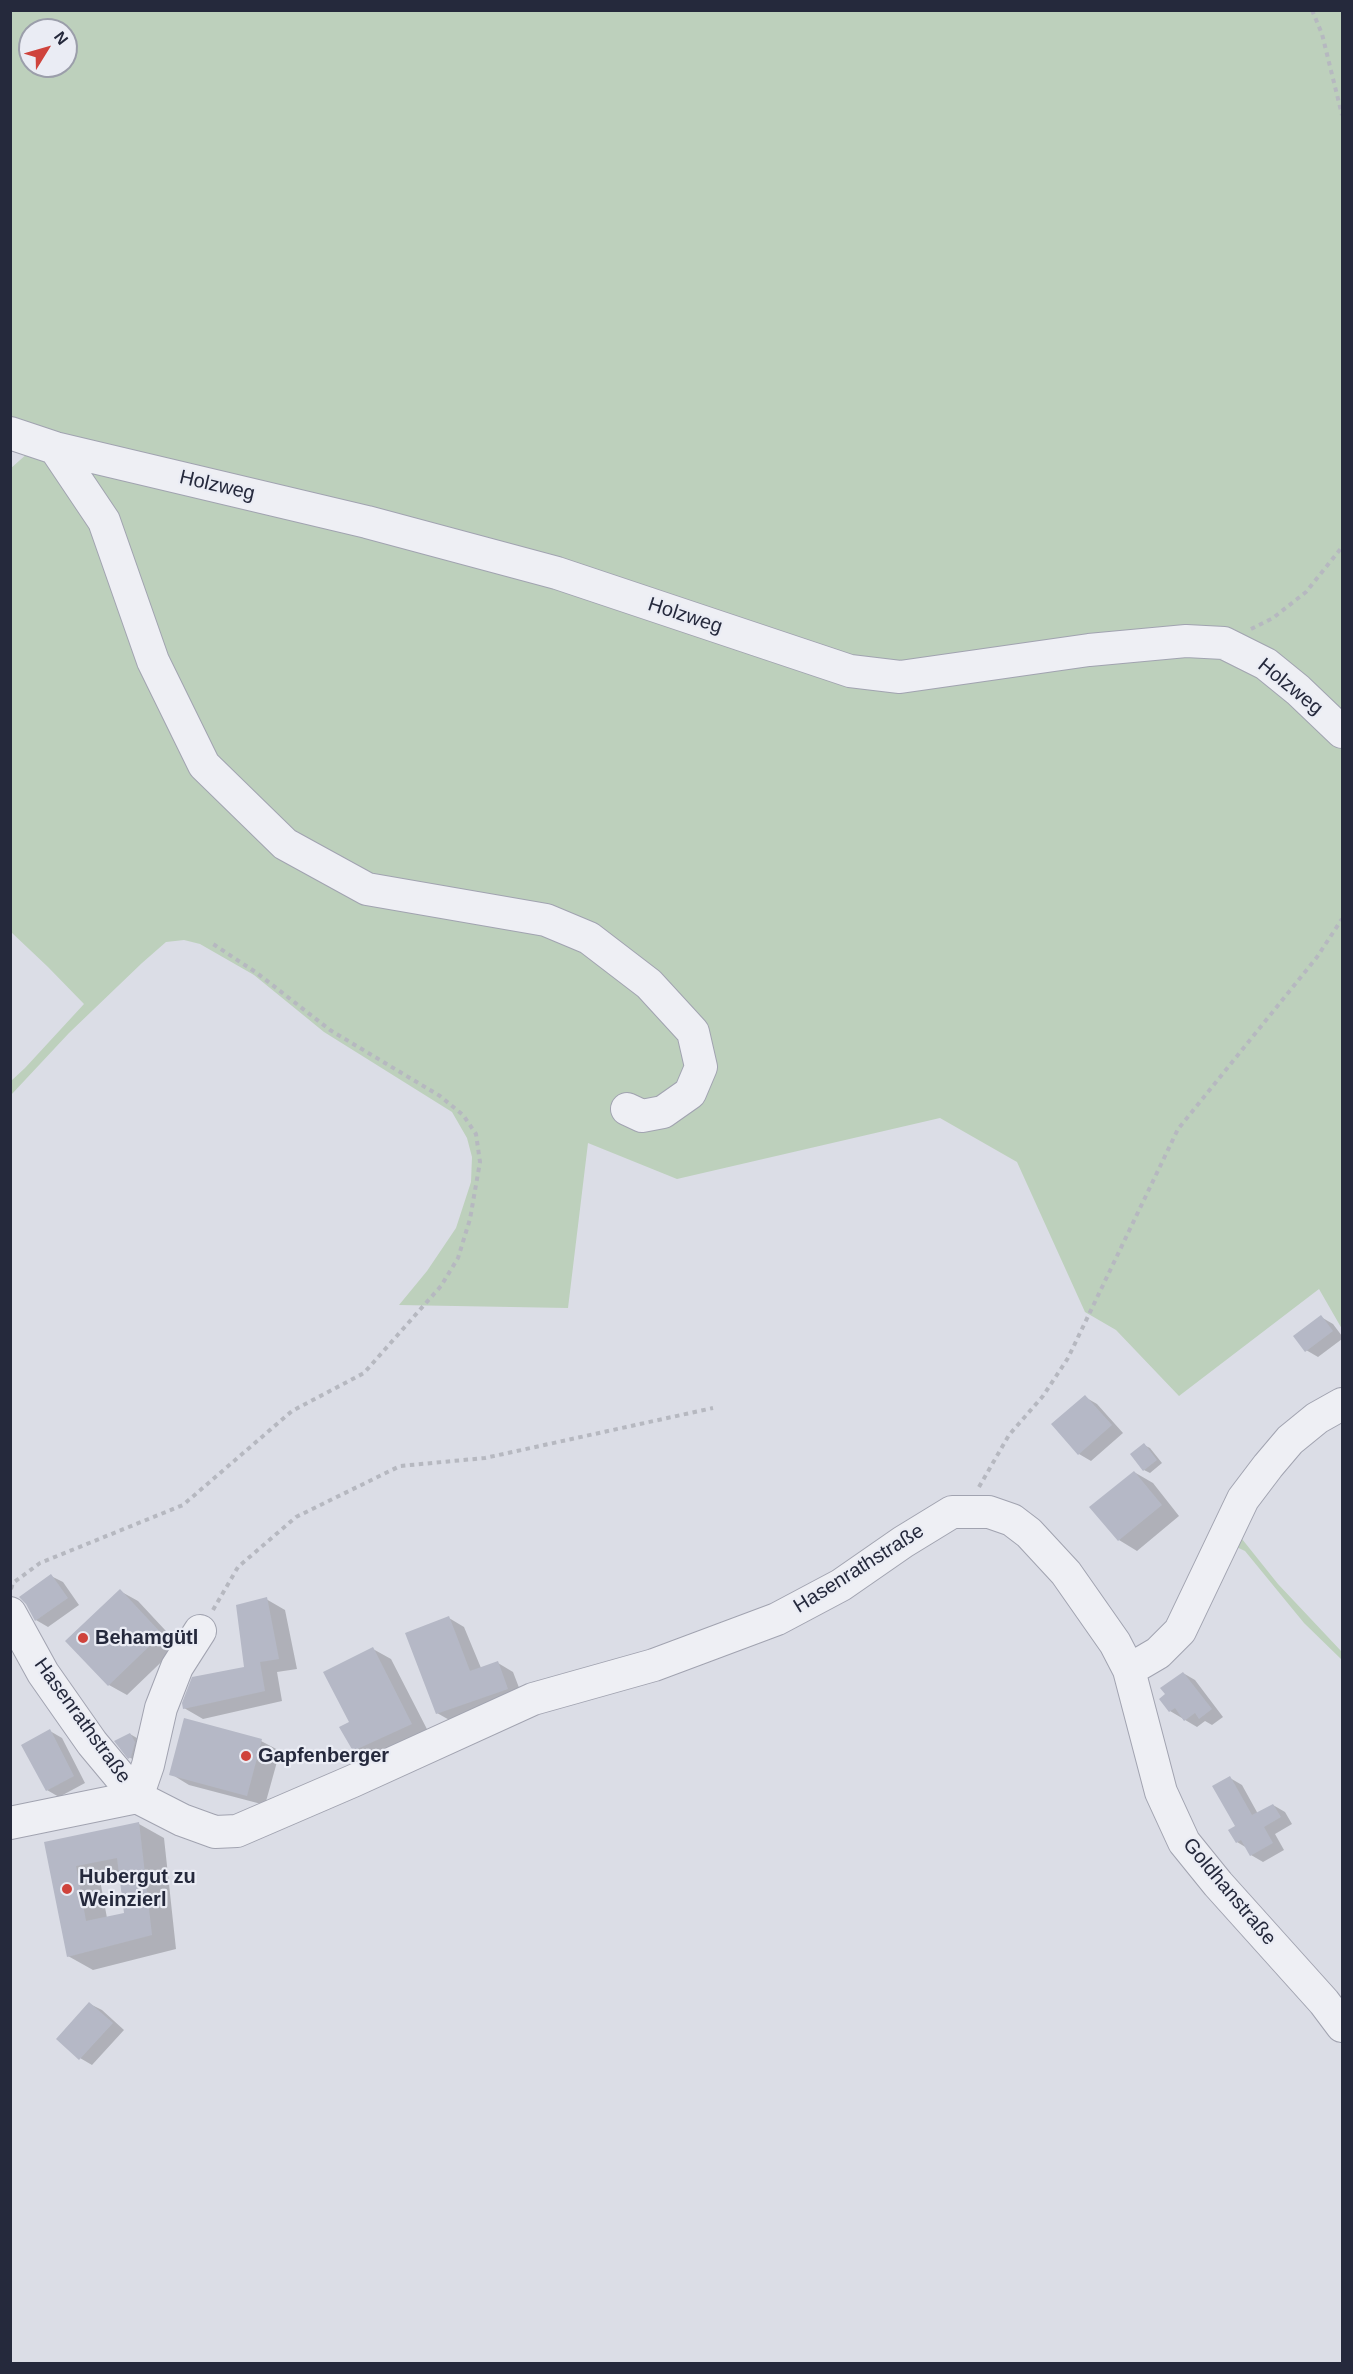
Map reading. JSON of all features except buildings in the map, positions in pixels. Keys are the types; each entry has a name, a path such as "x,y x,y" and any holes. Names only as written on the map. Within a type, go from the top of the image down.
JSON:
{"street":[{"name":"Holzweg","path":"10,433 55,448 367,522 557,573 850,671 900,676 1089,650 1185,641 1224,643 1266,664 1298,690 1342,732"},
{"path":"55,448 104,520 153,662 204,765 285,844 368,889 546,920 589,938 649,984 693,1032 701,1067 690,1093 663,1112 642,1116 627,1109"},
{"path":"952,1512 989,1512 1012,1520 1029,1533 1066,1572 1115,1642 1129,1670 1158,1653 1180,1631 1243,1499 1268,1466 1290,1440 1317,1419 1342,1404"},
{"name":"Hasenrathstraße","path":"10,1613 43,1673 92,1743 137,1797 182,1820 215,1832 237,1831 533,1699 654,1665 777,1619 842,1585 903,1542 952,1512"},
{"name":"Hasenrathstraße","path":"137,1797 148,1765 161,1708 177,1666 200,1631"},
{"name":"Goldhanstraße","path":"1129,1670 1161,1792 1184,1842 1218,1884 1324,2002 1342,2026"},
{"name":"Hasenrathstraße","path":"10,1823 137,1797"}],"path":[{"path":"1312,10 1322,34 1342,116"},
{"path":"1224,643 1274,618 1306,592 1342,547"},
{"path":"952,1512 982,1484 1009,1435 1043,1396 1068,1358 1178,1129 1317,957 1342,919"},
{"path":"10,1591 14,1584 40,1563 183,1505 292,1411 364,1373 441,1286 458,1258 470,1219 480,1162 476,1134 463,1115 440,1096 330,1030 258,973 210,942"},
{"path":"200,1631 238,1567 296,1517 400,1467 485,1458 712,1408"}],"green space":[{"path":"10,11 1342,11 1342,718 1290,666 1234,629 1208,628 897,670 329,502 11,421"},
{"path":"29,452 364,531 853,678 1221,651 1249,664 1342,741 1342,1329 1319,1289 1179,1396 1116,1330 1085,1312 1017,1162 940,1118 677,1179 588,1143 568,1308 399,1305 427,1271 456,1228 471,1182 472,1157 467,1138 452,1112 324,1032 254,975 200,944 184,940 166,942 142,963 69,1033 11,1095 11,1081 84,1004 11,932 10,469"},
{"path":"1234,1529 1278,1584 1342,1652 1342,1660 1304,1623 1245,1551 1228,1543"}],"place":[{"name":"Behamgütl","path":"83,1638"},
{"name":"Gapfenberger","path":"246,1756"},
{"name":"Hubergut zu Weinzierl","path":"67,1889"}]}
